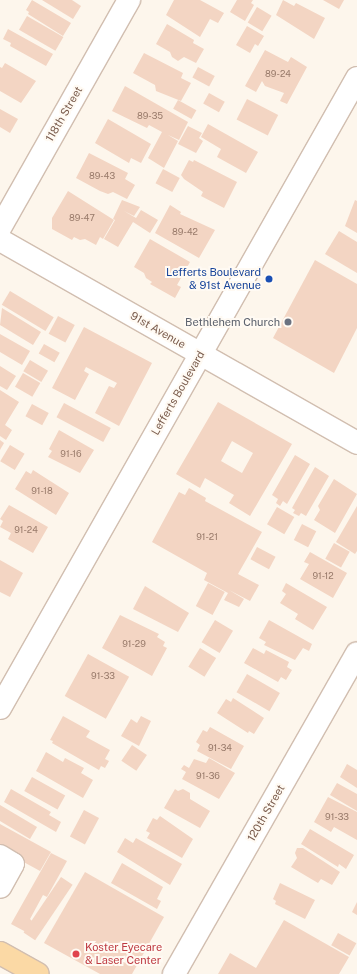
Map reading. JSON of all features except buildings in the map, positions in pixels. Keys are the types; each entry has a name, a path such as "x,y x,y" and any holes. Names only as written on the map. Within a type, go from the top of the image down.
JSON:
{"main road":[{"path":"0,953 38,974"}],"street":[{"name":"118th Street","path":"0,228 129,0"},
{"name":"Lefferts Boulevard","path":"0,708 357,78"},
{"name":"91st Avenue","path":"0,240 357,443"},
{"name":"120th Street","path":"174,974 357,652"},
{"path":"0,856 13,864 0,887"}],"place":[{"name":"Lefferts Boulevard & 91st Avenue","path":"269,279"},
{"name":"Bethlehem Church","path":"288,322"},
{"name":"Koster Eyecare & Laser Center","path":"76,954"}]}
